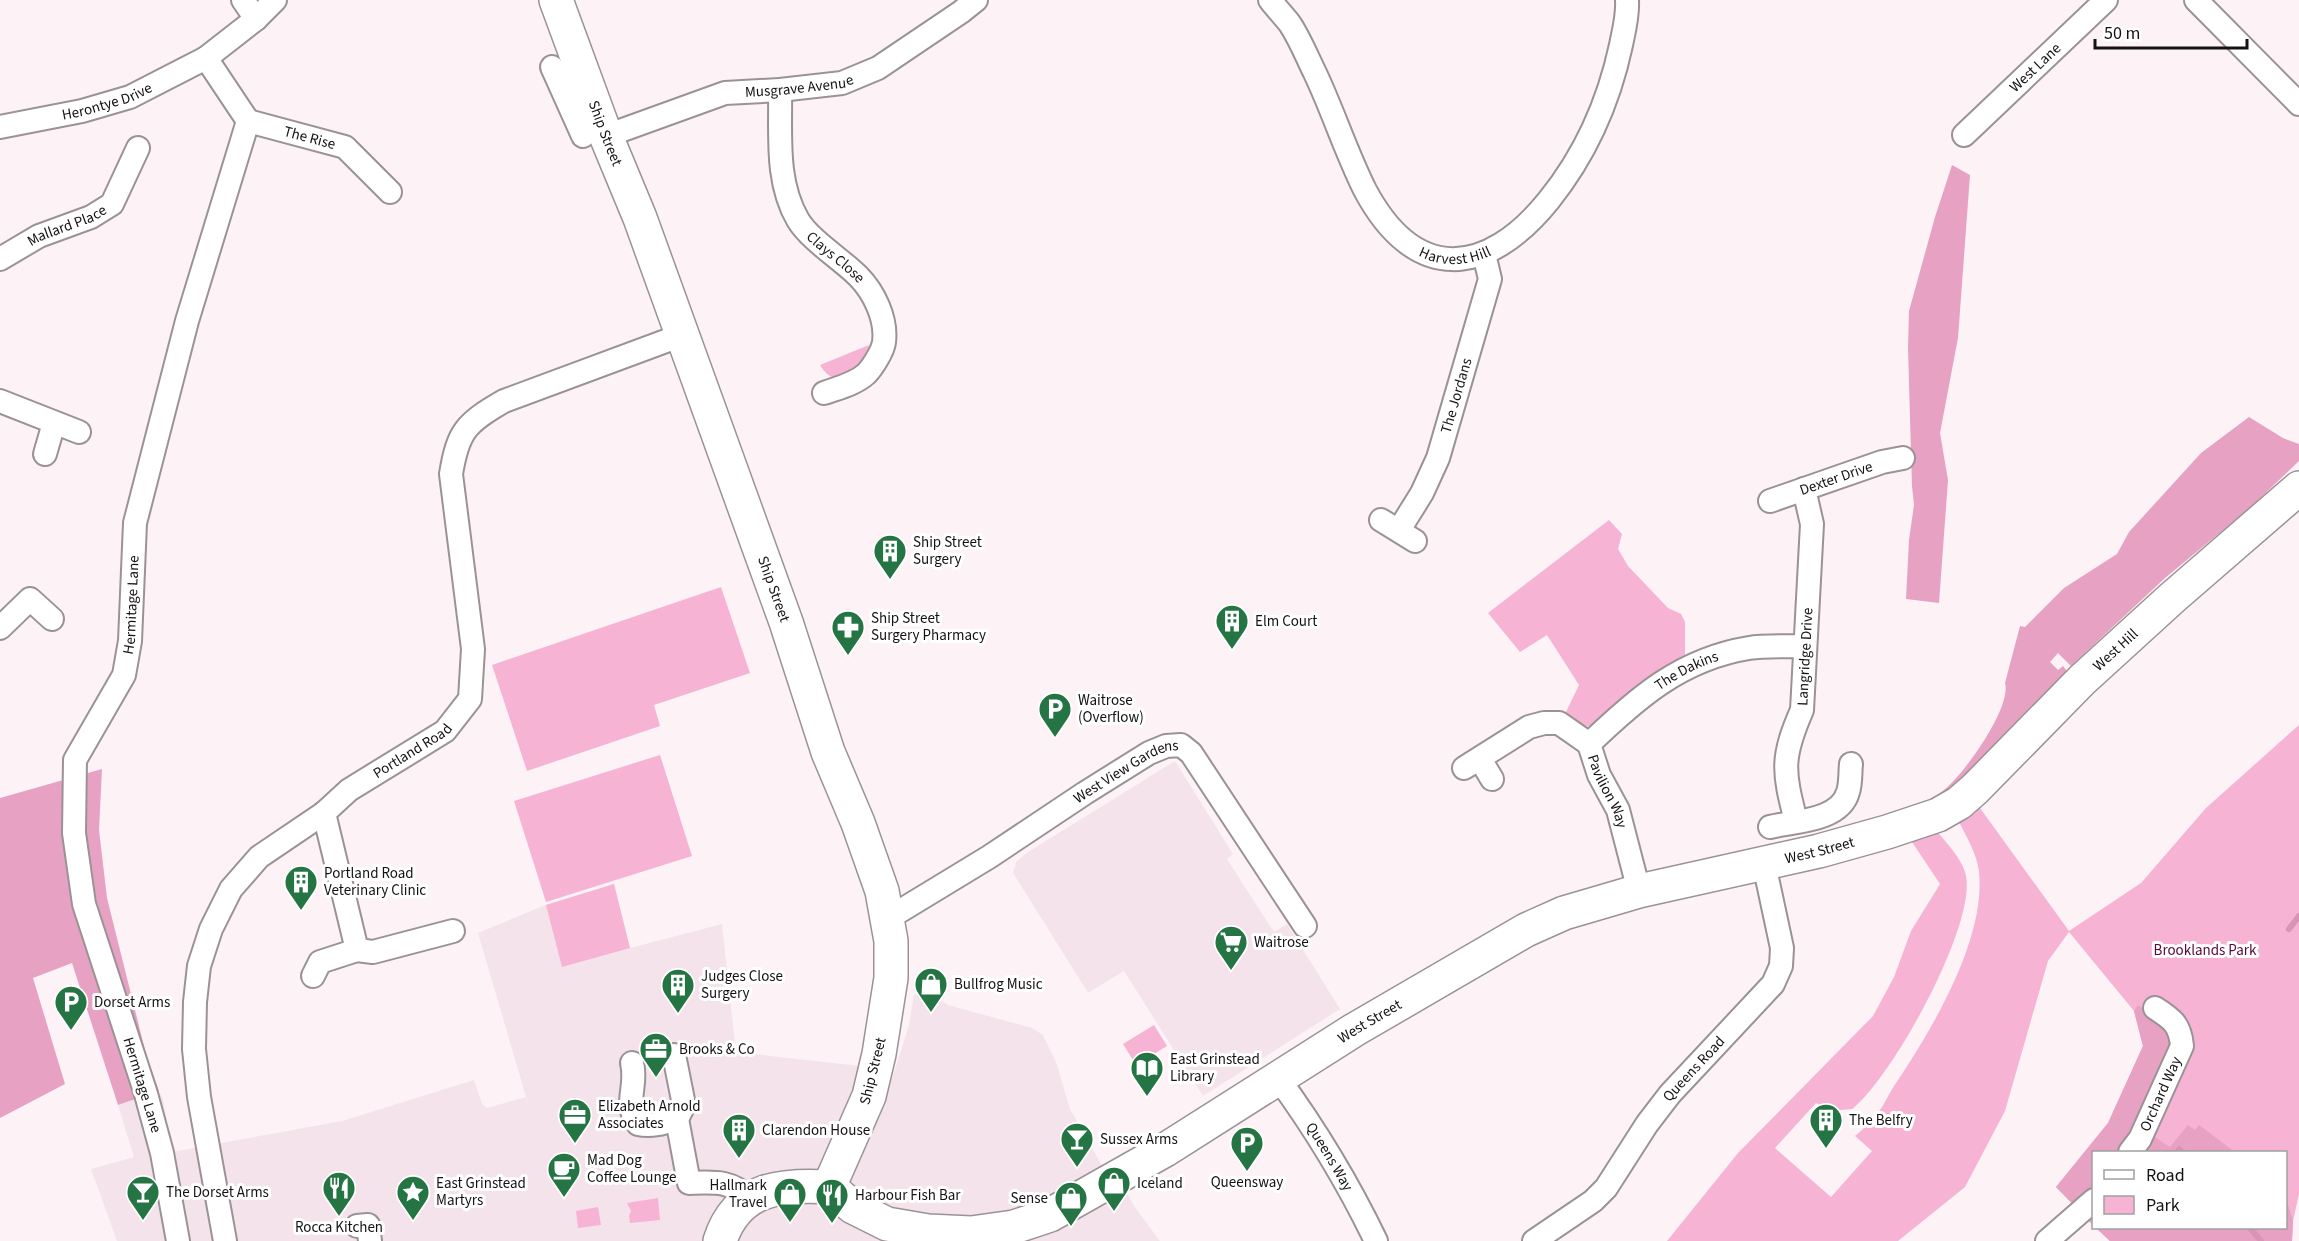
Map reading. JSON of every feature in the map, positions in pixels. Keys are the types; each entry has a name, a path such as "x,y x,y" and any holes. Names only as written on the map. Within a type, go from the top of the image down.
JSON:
{"street":[{"path":"243,0 256,19"},
{"path":"248,121 206,58 256,19 275,0"},
{"name":"Ship Street","path":"556,0 579,98 595,136 640,218 786,622 828,752 875,866 891,941 891,978 879,1054 869,1096 829,1187"},
{"name":"Musgrave Avenue","path":"595,136 725,93 842,83 878,68 962,12 976,0"},
{"name":"Harvest Hill","path":"1270,0 1290,24 1316,74 1365,190 1387,223 1410,245 1433,258 1452,261 1484,254 1506,242 1538,214 1558,188 1589,141 1614,78 1628,14 1627,0"},
{"name":"West Lane","path":"1964,135 2106,0"},
{"path":"2196,0 2299,104"},
{"name":"Herontye Drive","path":"0,127 82,111 130,97 206,58"},
{"path":"552,68 579,98"},
{"name":"Clays Close","path":"780,90 782,178 798,221 872,291 884,330 884,345 866,373 851,383 824,393"},
{"name":"The Rise","path":"248,121 345,147 390,192"},
{"name":"Hermitage Lane","path":"178,1241 155,1126 84,904 74,833 75,760 124,675 130,641 135,523 187,321 248,121"},
{"name":"Mallard Place","path":"0,259 39,236 91,218 112,204 138,148"},
{"name":"The Jordans","path":"1398,530 1422,493 1438,459 1490,279 1484,254"},
{"name":"Portland Road","path":"225,1241 199,1097 194,1049 195,1002 200,966 211,929 231,889 260,857 324,813 349,790 445,731 470,699 473,649 450,474 455,448 465,428 482,413 504,401 682,335"},
{"path":"0,401 79,432"},
{"path":"45,454 54,423"},
{"name":"Dexter Drive","path":"1770,501 1882,462 1903,458"},
{"name":"West Hill","path":"1938,815 1959,803 1975,789 2082,680 2299,488"},
{"name":"Langridge Drive","path":"1796,821 1785,778 1792,733 1802,710 1812,524 1804,489"},
{"path":"0,628 30,599 52,619"},
{"name":"The Dakins","path":"1589,744 1635,700 1691,665 1719,655 1750,648 1804,646"},
{"name":"Pavilion Way","path":"1492,779 1472,763 1529,727 1558,723 1589,744 1599,775 1618,810 1639,891"},
{"name":"West View Gardens","path":"887,919 990,857 1149,753 1166,746 1180,745 1191,753 1305,926"},
{"path":"1770,827 1827,815 1843,804 1848,792 1851,764"},
{"path":"324,813 357,950"},
{"name":"West Street","path":"829,1187 853,1207 887,1224 928,1231 971,1233 1014,1227 1050,1215 1165,1150 1278,1078 1526,930 1564,913 1639,891 1819,851 1938,815"},
{"name":"Queens Road","path":"1534,1241 1593,1201 1606,1188 1647,1124 1670,1094 1773,984 1781,966 1782,948 1764,864"},
{"path":"313,976 320,962 357,950 373,952 453,931"},
{"name":"Orchard Way","path":"2131,1151 2140,1138 2181,1046 2181,1032 2174,1021 2155,1008"},
{"path":"674,1055 683,1100 683,1107 676,1119 689,1182 719,1182 740,1189 750,1199"},
{"path":"632,1063 636,1076 630,1100 634,1118 638,1124 647,1126 676,1119"},
{"name":"Queens Way","path":"1278,1078 1315,1129 1353,1194 1376,1241"},
{"path":"720,1241 726,1224 736,1210 767,1190 800,1185 829,1187"},
{"path":"2047,1241 2092,1202"}],"shaded area":[{"path":"1952,165 1970,175 1958,338 1940,433 1948,480 1939,603 1906,599 1909,540 1914,505 1908,348 1909,311"},
{"path":"2249,417 2283,438 2299,444 2299,461 2251,507 2165,578 2071,666 2058,653 2050,662 2058,670 2063,666 2067,671 1996,748 1951,790 1909,809 1945,789 1985,739 2001,708 2020,626 2025,627 2064,588 2117,554 2129,532 2201,453"},
{"path":"1175,761 1233,854 1227,859 1274,932 1287,924 1340,1009 1203,1096 1124,971 1088,993 1013,873 1016,862 1028,852"},
{"path":"102,769 99,830 107,898 146,1054 159,1091 118,1105 72,963 33,978 65,1084 0,1118 0,798"},
{"path":"614,884 630,948 722,924 736,1052 860,1066 892,1079 909,1025 914,994 935,997 948,1005 1032,1028 1043,1035 1056,1062 1070,1109 1106,1173 1120,1196 1127,1193 1160,1241 117,1241 91,1169 134,1157 118,1105 159,1091 163,1099 172,1152 342,1121 474,1080 482,1104 487,1108 526,1097 478,933 545,905"},
{"path":"2138,1005 2164,1025 2172,1036 2170,1054 2141,1120 2156,1138 2170,1147 2188,1125 2195,1130 2199,1125 2234,1151 2092,1151 2092,1224 2056,1187 2108,1123 2143,1046 2134,1011"},
{"path":"2287,1201 2293,1221 2292,1241 2110,1241 2097,1229 2287,1229"}],"green space":[{"path":"869,345 861,361 842,378 834,378 827,374 820,365"},
{"path":"1609,520 1622,534 1618,549 1628,566 1668,608 1681,614 1685,622 1685,656 1658,672 1598,724 1584,726 1565,714 1579,685 1547,635 1520,652 1488,613"},
{"path":"721,587 750,673 654,705 660,726 527,771 492,665"},
{"name":"Brooklands Park","path":"2299,725 2299,1194 2293,1221 2292,1241 2110,1241 2097,1229 2287,1229 2287,1151 2092,1151 2092,1224 2056,1187 2108,1123 2143,1046 2134,1011 2069,932 2048,961 2005,1111 1965,1187 1898,1241 1667,1241 1738,1153 1873,1016 1894,977 1911,931 1940,884 1910,839 1936,830 1961,863 1966,876 1966,899 1945,964 1928,1000 1888,1067 1869,1092 1852,1109 1829,1111 1816,1103 1775,1148 1831,1197 1872,1151 1855,1136 1878,1113 1924,1039 1953,984 1965,955 1974,926 1979,898 1979,872 1974,852 1959,822 1980,808 2069,931 2141,883 2206,808"},
{"path":"660,755 692,856 546,902 514,801"},
{"path":"614,884 630,948 562,967 546,905"},
{"path":"1154,1025 1167,1046 1136,1065 1123,1044"},
{"path":"658,1198 660,1220 630,1223 631,1211 627,1203"},
{"path":"598,1207 601,1225 578,1228 576,1211"}],"waterway":[{"path":"2289,929 2299,916"},
{"path":"2251,1229 2261,1241"}],"place":[{"name":"Ship Street Surgery","path":"890,580"},
{"name":"Elm Court","path":"1232,650"},
{"name":"Ship Street Surgery Pharmacy","path":"848,656"},
{"name":"Waitrose (Overflow)","path":"1055,738"},
{"name":"Portland Road Veterinary Clinic","path":"301,911"},
{"name":"Waitrose","path":"1231,971"},
{"name":"Bullfrog Music","path":"931,1013"},
{"name":"Judges Close Surgery","path":"678,1014"},
{"name":"Dorset Arms","path":"71,1031"},
{"name":"Brooks & Co","path":"656,1078"},
{"name":"East Grinstead Library","path":"1147,1097"},
{"name":"Elizabeth Arnold Associates","path":"575,1144"},
{"name":"The Belfry","path":"1826,1149"},
{"name":"Clarendon House","path":"739,1159"},
{"name":"Sussex Arms","path":"1077,1168"},
{"name":"Queensway","path":"1247,1172"},
{"name":"Mad Dog Coffee Lounge","path":"564,1198"},
{"name":"Iceland","path":"1114,1212"},
{"name":"Rocca Kitchen","path":"339,1217"},
{"name":"The Dorset Arms","path":"143,1221"},
{"name":"East Grinstead Martyrs","path":"413,1221"},
{"name":"Hallmark Travel","path":"790,1223"},
{"name":"Harbour Fish Bar","path":"832,1224"},
{"name":"Sense","path":"1071,1227"}]}
